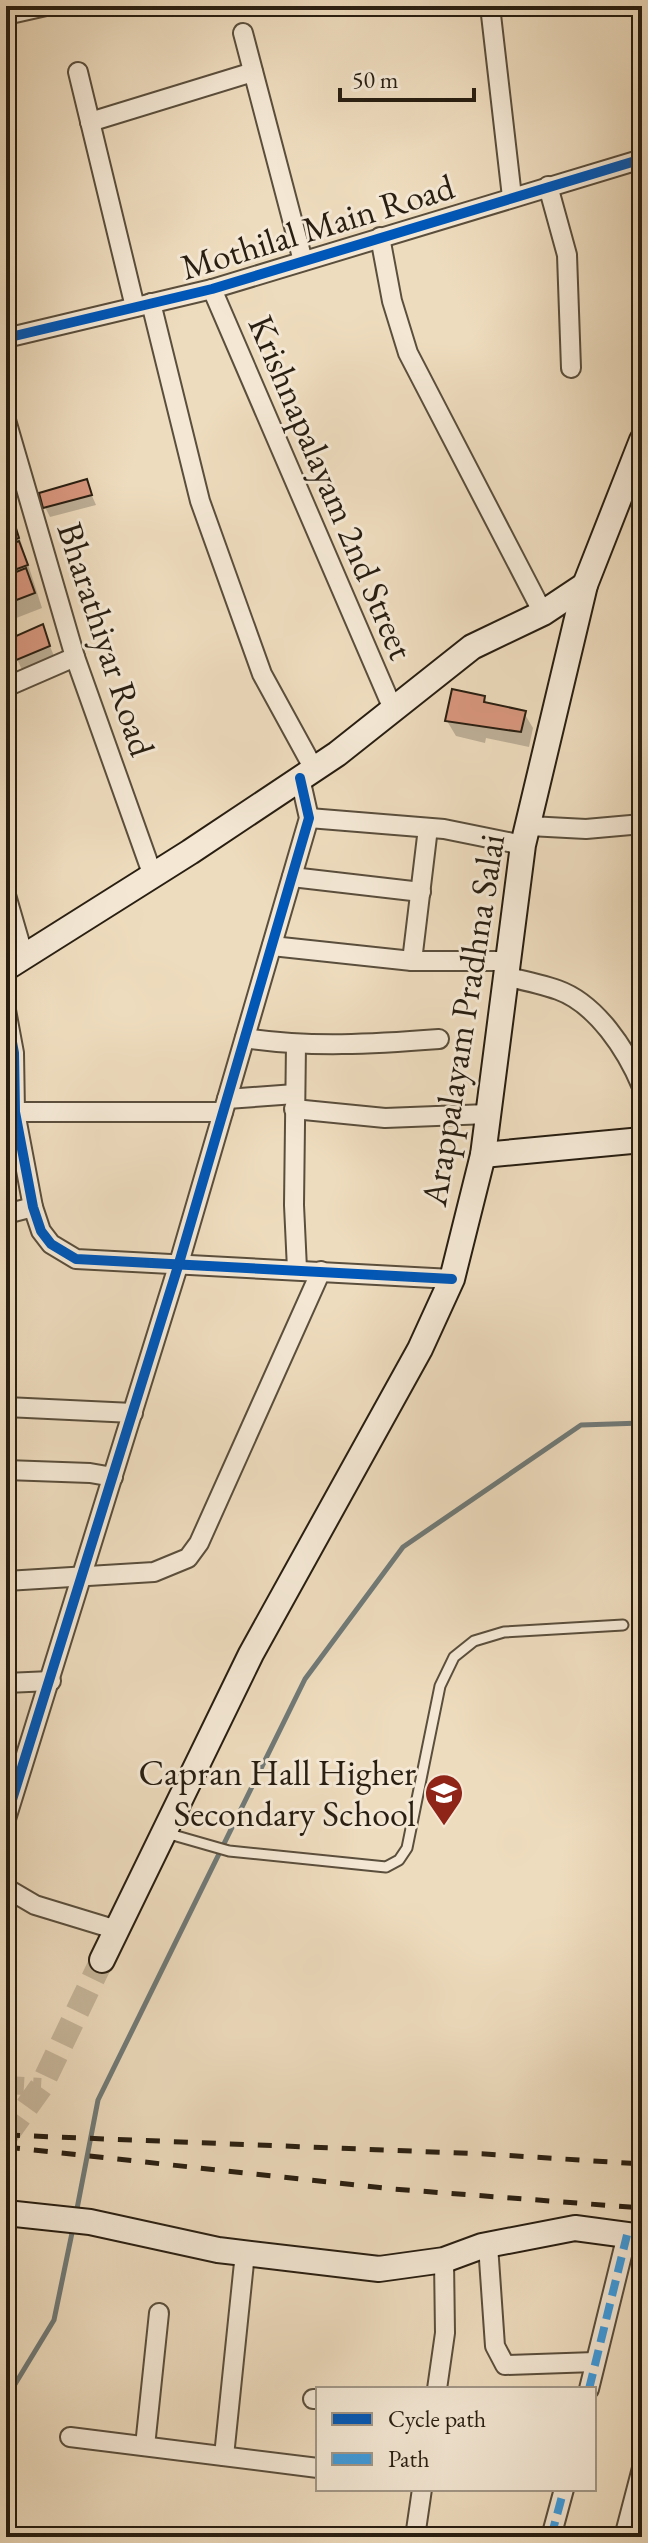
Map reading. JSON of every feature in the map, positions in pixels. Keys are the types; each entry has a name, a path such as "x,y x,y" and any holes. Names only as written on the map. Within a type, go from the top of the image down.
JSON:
{"main road":[{"name":"Arappalayam Pradhna Salai","path":"102,1960 251,1654 420,1349 452,1279 483,1155 526,836 585,585 642,440"},
{"path":"15,963 307,774 472,647 543,613 585,585"},
{"path":"483,1155 642,1140"},
{"path":"6,2213 90,2222 245,2253 379,2269 444,2260 488,2245 575,2228 634,2236"}],"street":[{"path":"6,15 46,6"},
{"path":"490,6 512,197"},
{"path":"243,33 303,261"},
{"path":"6,1819 179,1263 309,818 307,774 262,674 200,501 78,72"},
{"path":"90,122 253,72"},
{"name":"Mothilal Main Road","path":"6,338 212,289 642,159"},
{"path":"548,186 567,255 571,368"},
{"path":"380,237 392,301 408,353 543,613"},
{"name":"Krishnapalayam 2nd Street","path":"212,289 393,709"},
{"name":"Bharathiyar Road","path":"6,420 75,657 153,876"},
{"path":"6,687 75,657"},
{"path":"309,818 526,836 642,824"},
{"path":"412,961 428,828"},
{"path":"292,877 421,892"},
{"path":"6,895 15,963"},
{"path":"272,946 506,968 561,991 589,1009 617,1041 642,1087"},
{"path":"6,1010 14,1053 12,1106 33,1207 41,1231 51,1244 76,1259 452,1279"},
{"path":"245,1038 296,1044 377,1044 439,1039"},
{"path":"296,1044 297,1269"},
{"path":"12,1106 225,1106 294,1102 385,1118 488,1114"},
{"path":"6,1214 33,1207"},
{"path":"6,1581 154,1572 188,1558 199,1543 321,1271"},
{"path":"6,1407 133,1413"},
{"path":"6,1470 90,1473 113,1477"},
{"path":"6,1683 51,1681"},
{"path":"6,1888 35,1905 117,1930"},
{"path":"589,2387 634,2236"},
{"path":"488,2245 495,2346 505,2365 595,2362"},
{"path":"224,2456 245,2253"},
{"path":"437,2387 445,2333 444,2260"},
{"path":"145,2446 159,2313"},
{"path":"70,2437 316,2468"},
{"path":"624,2537 642,2468"},
{"path":"415,2537 422,2491"},
{"path":"551,2537 563,2491"}],"lane":[{"path":"166,1833 229,1851 386,1867 399,1860 407,1848 440,1686 454,1657 474,1641 504,1632 623,1625"}],"building":[{"path":"87,479 92,495 43,508 39,493"},
{"path":"11,512 19,538 6,543 6,514"},
{"path":"19,541 28,565 6,573 6,546"},
{"path":"642,544 642,563 637,562"},
{"path":"26,568 35,593 6,604 6,576"},
{"path":"43,624 50,646 14,661 7,640"},
{"path":"452,689 485,696 484,702 526,711 521,732 445,721"}],"waterway":[{"path":"76,2214 98,2100 305,1679 403,1547 581,1425 642,1423"},
{"path":"6,2399 54,2320 73,2228"}],"tunnel":[{"path":"6,2136 41,2087 102,1960"},
{"path":"6,2085 41,2087"}],"railway":[{"path":"6,2135 485,2154 642,2164"},
{"path":"6,2147 393,2189 642,2208"}],"marked path":[{"path":"589,2387 627,2235"},
{"path":"551,2537 563,2491"}],"cycle path":[{"path":"6,338 212,289 642,159"},
{"path":"6,1819 179,1263 309,818 300,778"},
{"path":"6,1010 14,1053 15,1112 33,1207 41,1231 51,1244 76,1259 452,1279"}],"place":[{"name":"Capran Hall Higher Secondary School","path":"444,1827"}]}
